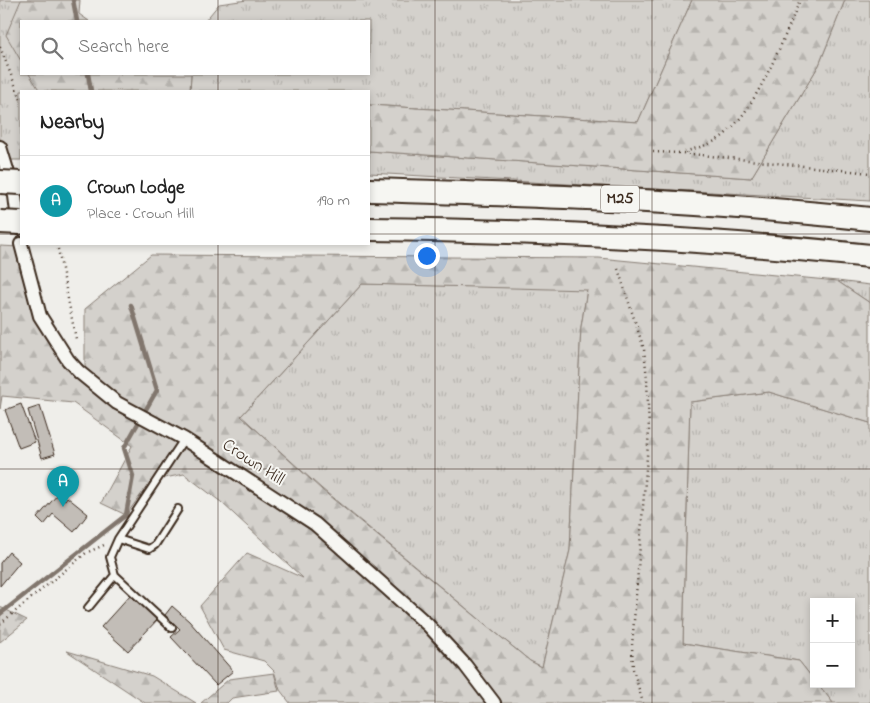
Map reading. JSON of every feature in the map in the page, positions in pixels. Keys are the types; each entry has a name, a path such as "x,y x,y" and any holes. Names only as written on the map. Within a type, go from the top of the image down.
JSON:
{"highway":[{"name":"M25","path":"370,190 625,200 742,207 870,219"},
{"path":"0,222 20,223"},
{"name":"M25","path":"370,228 644,238 802,249 870,256"}],"street":[{"name":"Crown Hill","path":"0,147 12,187 20,238"},
{"name":"Crown Hill","path":"21,245 40,316 68,360 116,403 184,439 315,524 428,625 465,665 494,703"}],"lane":[{"path":"172,628 115,575 110,557 118,540 184,439"},
{"path":"118,540 149,549 155,545 178,509"},
{"path":"88,608 115,575"}],"path":[{"path":"682,152 716,141 737,121 769,73 800,0"},
{"path":"0,47 20,97"},
{"path":"652,152 682,152 870,173"},
{"path":"57,245 76,339"},
{"path":"618,270 644,349 647,378 649,431 632,646 633,669 643,703"},
{"path":"0,624 86,552 118,540"}],"green space":[{"path":"0,0 80,0 20,20 20,75 62,75 57,90 20,90 20,160 0,160"},
{"path":"21,0 80,0 79,14 88,20 20,20 20,59 6,35"},
{"path":"247,0 692,0 638,122 370,105 370,90 190,90 191,75 370,75 370,20 206,20 219,4"},
{"path":"692,0 845,0 819,65 751,178 370,151 370,105 638,122"},
{"path":"845,0 870,0 870,201 370,173 370,151 751,178 819,65"},
{"path":"30,75 191,75 190,90 39,90"},
{"path":"0,246 20,247 41,329 85,368 85,309 151,255 599,258 837,281 870,303 870,423 769,392 690,402 683,643 799,661 810,675 810,688 821,688 833,703 290,703 280,690 274,671 264,661 224,650 200,606 247,553 303,578 221,502 184,474 151,481 126,515 101,503 132,446 73,403 2,396 0,409","holes":["362,284 587,290 581,327 570,550 542,667 530,661 322,490 241,416"]},
{"path":"837,281 870,285 870,303"},
{"path":"362,284 587,289 581,327 570,550 542,667 530,661 322,489 241,416"},
{"path":"769,392 870,423 870,703 833,703 821,688 855,688 855,598 810,598 810,675 799,661 683,643 690,402"},
{"path":"0,607 27,620 0,642"},
{"path":"67,651 152,676 196,703 145,703"},
{"path":"274,673 279,691 232,698 227,703 201,703 229,679"}],"building":[{"path":"21,404 35,442 19,448 5,410"},
{"path":"40,406 55,454 42,458 28,410"},
{"path":"58,494 65,500 67,497 88,514 74,532 53,514 44,525 37,518"},
{"path":"9,552 20,562 0,586 0,563"},
{"path":"131,594 158,619 128,651 101,627"},
{"path":"172,606 189,621 233,671 216,685 171,637 180,629 165,615"}],"waterway":[{"path":"73,0 77,20"},
{"path":"88,75 91,90"},
{"path":"0,614 126,515 133,476 124,448 157,390 131,305"}],"place":[{"name":"Crown Lodge","path":"63,507"}]}
